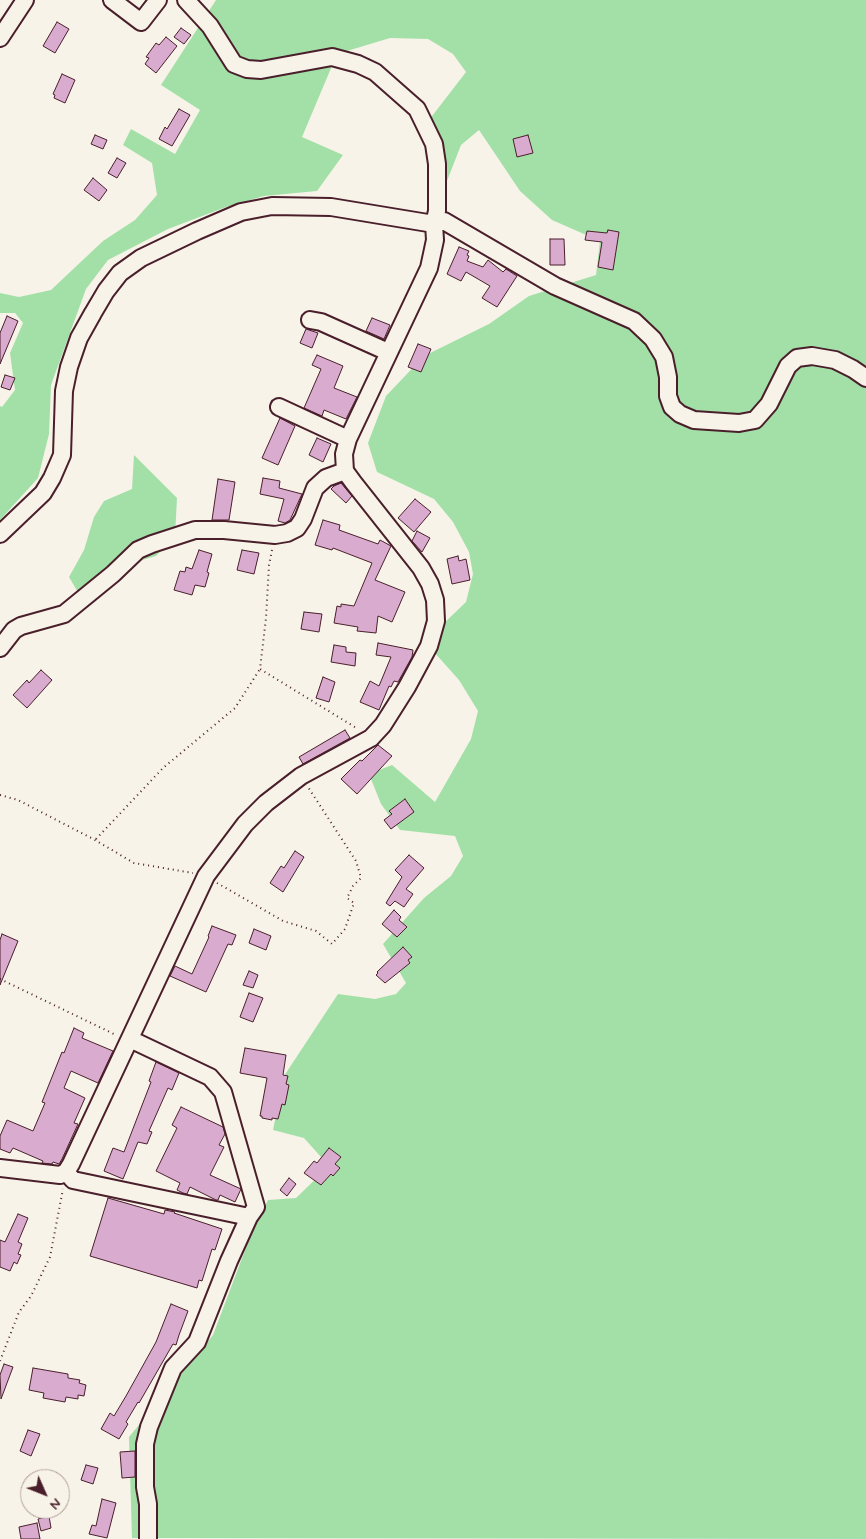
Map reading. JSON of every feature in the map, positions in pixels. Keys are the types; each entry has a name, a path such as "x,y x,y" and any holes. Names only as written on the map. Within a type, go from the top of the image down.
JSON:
{"street":[{"path":"0,38 25,0"},
{"path":"112,0 141,22 158,0"},
{"path":"63,1173 75,1155 206,876 245,824 266,803 301,776 371,738 383,725 407,687 429,646 436,621 430,584 421,568 345,471 344,454 348,439 429,268 435,240 434,224 437,211 437,164 434,144 417,109 396,88 375,72 358,64 332,57 261,70 247,69 234,64 210,26 186,0"},
{"path":"0,534 43,493 52,478 62,455 64,391 69,367 79,338 106,291 120,273 141,258 241,212 272,206 331,206 434,224 444,221 555,286 634,322 653,339 664,357 668,376 668,396 672,407 680,414 694,420 739,423 755,420 769,404 788,366 797,358 812,356 835,360 866,378"},
{"path":"310,320 321,322 388,352"},
{"path":"279,407 348,439"},
{"path":"0,648 14,630 21,626 64,614 113,574 138,550 152,544 195,530 224,530 275,535 287,533 296,528 304,519 315,488 326,478 345,471"},
{"path":"130,1040 210,1077 223,1092 256,1207 248,1217 197,1342 172,1368 149,1427 145,1444 148,1539"},
{"path":"0,1168 63,1173 73,1180 248,1217"}],"path":[{"path":"95,840 163,768 235,708 260,669 266,618 269,565 275,535"},
{"path":"260,669 371,738"},
{"path":"0,795 18,800 95,840 134,863 206,876 249,903 283,921 316,931 332,944 344,928 354,903 347,898 353,886 361,878 356,861 301,776"},
{"path":"0,979 130,1040"},
{"path":"0,1361 19,1312 31,1296 50,1257 64,1184 63,1173"}],"green space":[{"path":"216,0 866,0 866,1539 132,1538 129,1437 213,1335 250,1237 268,1200 296,1198 329,1166 304,1138 273,1130 284,1076 338,994 375,999 396,994 406,983 383,944 424,898 451,876 463,856 455,836 400,830 381,804 369,774 392,765 435,802 471,739 478,711 459,680 434,652 441,626 466,602 473,574 469,552 453,522 434,499 377,472 368,443 386,396 424,356 489,324 529,296 596,275 600,241 552,220 520,191 479,130 461,145 445,186 441,146 429,120 466,72 453,54 428,39 390,38 337,54 302,137 343,155 317,191 264,196 226,207 168,229 108,260 86,289 51,385 49,434 38,478 0,520 0,406 2,407 15,390 10,353 23,323 15,313 0,313 0,293 19,297 51,290 103,241 135,220 157,195 152,163 123,145 131,129 175,154 200,110 161,85"},
{"path":"134,455 177,498 175,536 156,556 131,563 79,594 69,577 84,550 94,517 104,501 132,489"}],"building":[{"path":"57,22 69,29 55,53 43,46"},
{"path":"181,28 191,35 184,44 174,37"},
{"path":"166,37 177,46 156,73 145,64 149,58 146,57 156,43 159,45"},
{"path":"62,74 75,80 65,103 54,98 55,95 53,94"},
{"path":"179,109 190,115 172,146 159,139 165,127 167,129"},
{"path":"95,135 107,140 103,149 91,144"},
{"path":"528,135 533,153 517,157 513,139"},
{"path":"117,158 126,163 117,178 108,173"},
{"path":"93,178 107,190 99,201 84,190"},
{"path":"608,230 619,232 613,270 598,267 602,242 585,240 587,231 607,233"},
{"path":"550,239 564,239 565,265 550,265"},
{"path":"459,247 469,251 467,261 483,267 488,260 503,272 506,269 517,276 497,307 482,298 490,286 466,272 461,281 447,274"},
{"path":"7,316 18,321 0,364 0,333"},
{"path":"372,318 390,325 384,339 366,331"},
{"path":"306,329 318,333 312,348 300,343"},
{"path":"418,344 431,349 421,372 408,367"},
{"path":"317,355 343,366 334,388 357,397 346,419 324,410 322,416 304,408 321,369 312,365"},
{"path":"5,375 15,378 10,390 1,387"},
{"path":"280,418 295,426 278,465 262,458"},
{"path":"317,438 331,444 323,462 309,455"},
{"path":"263,478 280,481 279,488 302,494 290,520 285,523 278,521 284,499 260,494"},
{"path":"218,479 235,482 229,520 212,520"},
{"path":"341,483 352,496 346,503 331,489"},
{"path":"415,499 431,512 414,532 398,518"},
{"path":"323,520 340,525 339,530 378,544 380,540 391,546 375,580 405,592 392,622 378,616 376,633 357,631 358,627 334,623 337,606 341,607 341,604 354,606 372,563 333,548 332,550 315,545"},
{"path":"417,531 430,538 422,552 412,541"},
{"path":"199,550 212,554 205,587 195,585 192,595 174,590 180,571 185,572 186,567 192,569"},
{"path":"242,550 259,553 254,574 237,570"},
{"path":"458,556 459,561 466,559 470,580 452,584 447,559"},
{"path":"304,612 322,614 319,632 301,629"},
{"path":"378,643 413,650 412,657 398,682 394,681 391,687 389,686 379,710 360,702 370,681 379,686 391,657 376,655"},
{"path":"334,645 346,647 346,652 356,653 355,666 331,662"},
{"path":"41,670 52,680 27,708 13,695 27,680 29,683"},
{"path":"323,677 335,682 329,702 316,698"},
{"path":"345,730 350,738 303,764 299,757"},
{"path":"378,745 392,756 357,794 341,779"},
{"path":"405,799 414,812 391,829 384,820 392,814 389,811"},
{"path":"295,851 304,857 283,892 270,883 281,866 284,868"},
{"path":"409,855 424,868 406,889 413,894 404,907 395,901 390,906 386,903 402,877 395,870"},
{"path":"394,910 401,917 399,920 407,927 397,937 382,924"},
{"path":"212,926 236,935 232,945 228,944 206,992 170,976 175,966 192,974"},
{"path":"254,929 271,936 266,950 249,943"},
{"path":"2,934 18,941 0,985 0,940"},
{"path":"403,947 412,957 408,960 410,963 385,983 376,975 377,972"},
{"path":"249,971 258,975 253,988 243,985"},
{"path":"249,993 263,998 253,1022 240,1017"},
{"path":"74,1028 84,1033 82,1038 113,1051 98,1083 71,1071 64,1088 85,1098 74,1123 78,1124 59,1164 53,1162 52,1164 42,1163 43,1161 13,1148 10,1153 0,1149 0,1136 7,1120 33,1131 45,1103 42,1102"},
{"path":"245,1048 286,1055 283,1075 288,1076 286,1084 289,1085 285,1105 282,1104 278,1119 272,1118 272,1120 260,1116 267,1078 240,1073"},
{"path":"156,1062 179,1073 172,1090 168,1088 149,1131 152,1132 147,1144 138,1142 123,1179 104,1171 113,1148 124,1152 151,1082 149,1081"},
{"path":"181,1107 223,1127 225,1134 219,1145 224,1147 210,1175 241,1189 235,1202 220,1195 218,1200 216,1200 190,1187 187,1194 183,1193 177,1190 180,1183 156,1171 177,1128 172,1125"},
{"path":"329,1148 341,1157 335,1164 340,1168 333,1176 331,1174 321,1185 304,1173 314,1161 317,1163"},
{"path":"289,1178 296,1184 287,1196 280,1190"},
{"path":"108,1198 164,1214 165,1210 175,1212 222,1229 215,1250 212,1249 202,1281 199,1280 197,1288 90,1256"},
{"path":"18,1214 28,1218 18,1242 22,1244 18,1254 21,1255 17,1264 14,1262 10,1271 0,1267 0,1240 5,1242"},
{"path":"171,1304 188,1311 176,1345 173,1344 126,1422 128,1424 119,1439 101,1429 110,1413 114,1416 126,1396 156,1342"},
{"path":"4,1364 13,1367 1,1399 0,1375"},
{"path":"33,1368 68,1374 68,1378 80,1380 79,1383 86,1385 84,1396 78,1395 78,1399 66,1397 65,1402 43,1398 44,1393 29,1390"},
{"path":"28,1430 40,1434 31,1456 20,1451"},
{"path":"135,1451 135,1477 122,1478 120,1452"},
{"path":"86,1465 98,1468 93,1484 81,1480"},
{"path":"102,1499 116,1503 107,1538 89,1534 92,1525 96,1526"},
{"path":"38,1519 50,1519 51,1528 41,1531"},
{"path":"37,1523 40,1539 21,1539 19,1527"}]}
